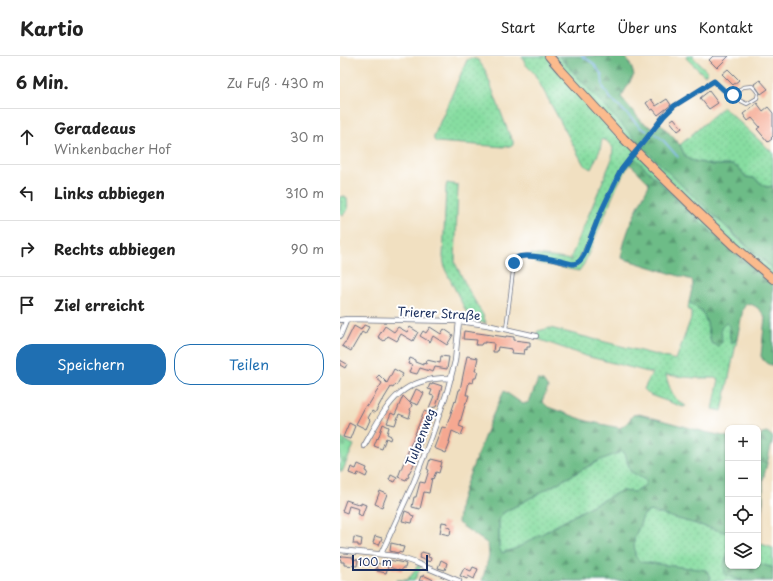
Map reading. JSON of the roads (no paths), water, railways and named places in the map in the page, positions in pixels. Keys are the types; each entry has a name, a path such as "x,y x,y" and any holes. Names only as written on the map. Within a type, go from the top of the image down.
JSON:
{"highway":[{"path":"549,56 623,138 651,166 734,246 773,279"}],"street":[{"path":"340,336 347,319"},
{"name":"Trierer Straße","path":"340,320 459,321 536,336"},
{"name":"Tulpenweg","path":"381,554 413,484 447,392 455,361 459,321"},
{"path":"364,446 387,407 400,393 419,382 431,379 451,378"},
{"path":"340,550 395,556 416,562 459,581"}],"lane":[{"path":"506,329 514,263 516,258 518,256 529,256 573,264 577,264 581,261 599,216 621,170 664,116 674,106 714,81 728,94 733,95 747,104 757,98 758,93 752,86 743,87 733,95"}],"waterway":[{"path":"582,56 593,63 602,75 603,87 611,99 641,128 647,131"},
{"path":"655,134 662,139 678,157"}]}
